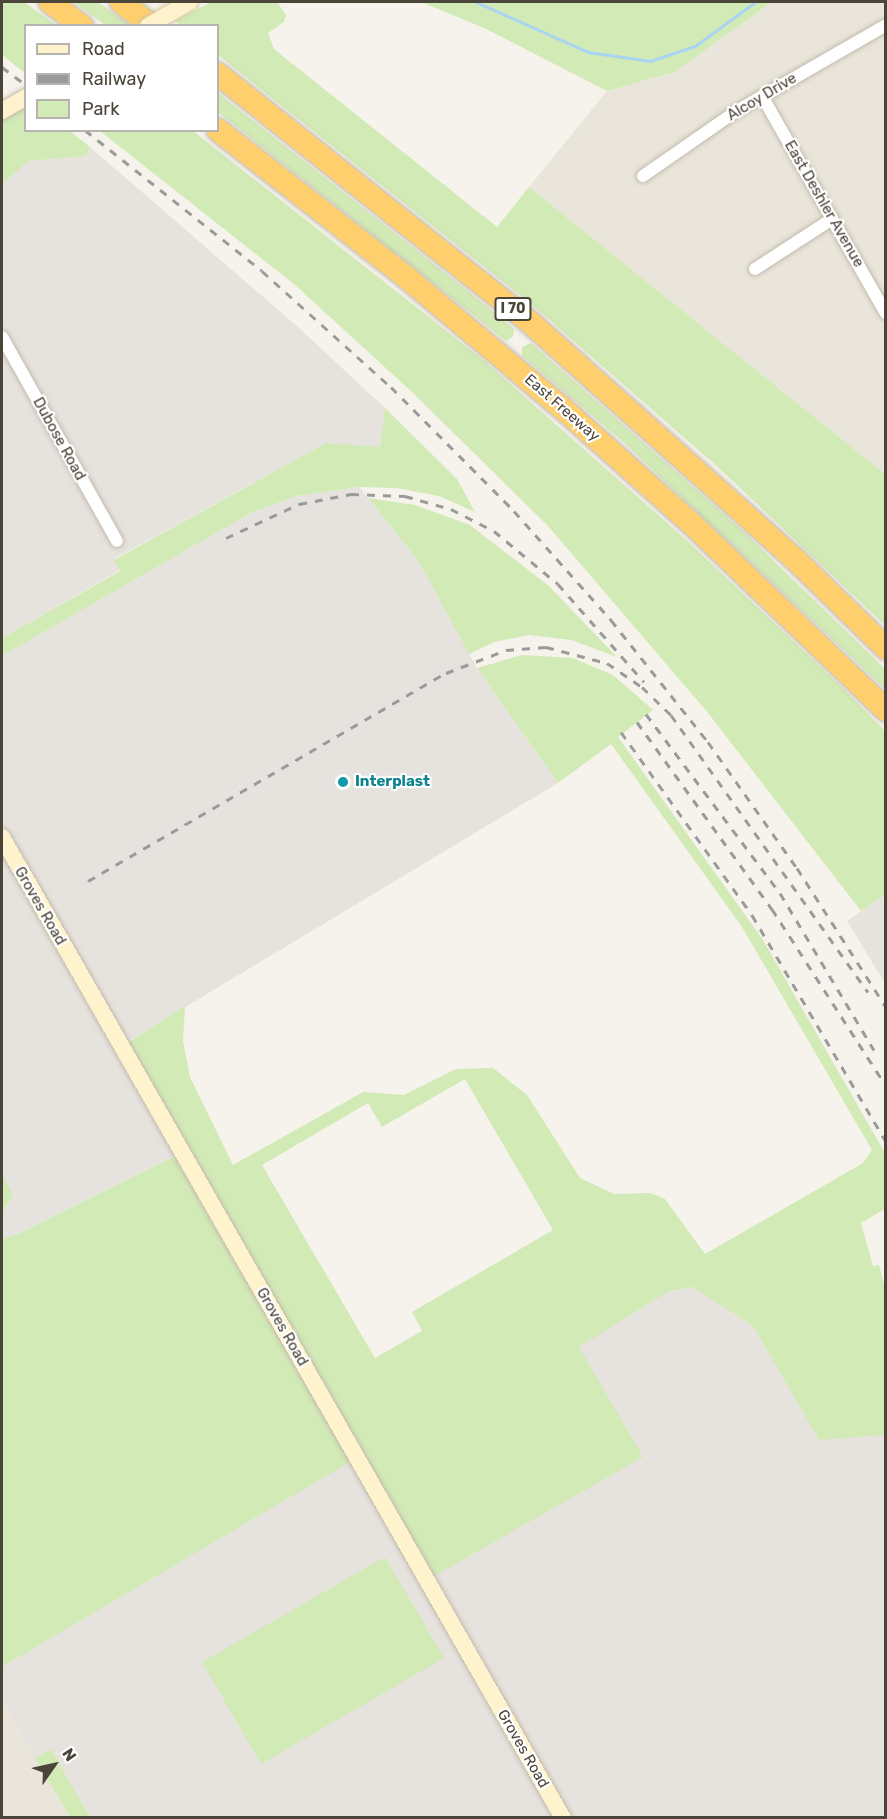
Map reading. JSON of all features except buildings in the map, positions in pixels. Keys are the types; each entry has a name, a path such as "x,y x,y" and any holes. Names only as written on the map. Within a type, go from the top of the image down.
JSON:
{"highway":[{"path":"50,2 79,24"},
{"path":"121,2 149,24"},
{"name":"I 70","path":"219,75 568,356 796,560 885,648"},
{"name":"East Freeway","path":"219,131 406,277 568,414 699,531 885,710"}],"street":[{"path":"151,24 189,2"},
{"name":"Alcoy Drive","path":"643,176 762,96 885,25"},
{"name":"East Deshler Avenue","path":"762,96 885,313"},
{"path":"2,111 24,98"},
{"path":"755,268 832,219"},
{"name":"Dubose Road","path":"2,338 117,541"},
{"name":"Groves Road","path":"2,837 562,1818"}],"shaded area":[{"path":"772,2 885,2 885,474 529,187 607,91 675,72"},
{"path":"90,147 299,328 385,408 380,448 326,443 114,559 120,570 2,638 2,184 29,161 86,156"},
{"path":"359,487 419,562 477,668 558,783 127,1042 188,1149 20,1233 2,1239 2,1214 13,1194 2,1174 2,656 251,513 296,496"},
{"path":"885,895 885,983 847,921"},
{"path":"692,1287 753,1326 819,1439 885,1435 885,1817 90,1817 51,1749 35,1758 2,1699 2,1667 363,1454 578,1347 669,1291"},
{"path":"2,1699 35,1758 70,1817 2,1817"}],"green space":[{"path":"2,2 24,2 55,24 24,24 24,72 2,55"},
{"path":"74,2 98,2 129,24 104,24"},
{"path":"211,2 277,2 286,15 284,22 268,33 274,49 497,227 529,187 885,474 885,625 719,468 536,308 219,56 219,24 179,24 175,21"},
{"path":"421,2 772,2 675,72 607,91 484,28"},
{"path":"219,94 514,329 513,337 506,341 219,113"},
{"path":"24,107 24,132 71,132 90,147 86,156 29,161 2,184 2,120"},
{"path":"101,132 194,132 482,359 685,539 841,686 885,731 885,895 861,911 708,713 548,526 412,392 295,285"},
{"path":"531,343 745,533 884,668 885,689 620,439 522,356 522,347"},
{"path":"385,408 457,479 475,512 439,496 396,488 359,487 296,496 251,513 2,656 2,638 120,571 114,560 326,443 380,447"},
{"path":"368,498 415,505 470,525 549,586 617,657 571,640 529,635 494,642 469,654 419,562"},
{"path":"522,655 573,658 613,675 653,710 618,737 763,940 885,1153 885,1209 861,1223 873,1266 879,1265 885,1288 885,1435 819,1440 753,1326 692,1287 669,1291 579,1347 643,1457 434,1576 127,1043 185,1006 183,1041 190,1077 233,1165 363,1092 404,1095 456,1069 493,1068 527,1095 580,1178 614,1194 651,1193 665,1199 705,1254 863,1163 872,1150 742,927 611,744 558,783 477,668","holes":["465,1079 553,1230 412,1312 422,1331 375,1358 262,1165 368,1103 382,1127"]},
{"path":"175,1156 350,1462 2,1667 2,1239 20,1233"},
{"path":"2,1174 13,1194 2,1214"},
{"path":"385,1557 444,1658 261,1764 202,1662"},
{"path":"51,1749 90,1817 70,1817 35,1758"}],"waterway":[{"path":"476,2 588,52 650,61 695,46 755,2"}],"railway":[{"path":"2,67 24,84"},
{"path":"88,132 262,271 391,387 514,511 611,620 708,742 797,868 886,1007"},
{"path":"226,538 299,504 351,494 405,496 451,509 494,531 558,584 644,682"},
{"path":"88,881 446,673 506,650 546,647 607,663 642,687 671,715 868,992"},
{"path":"646,714 780,893 874,1050"},
{"path":"637,722 772,909 886,1086"},
{"path":"621,732 752,915 886,1142"}],"place":[{"name":"Interplast","path":"343,782"}]}
